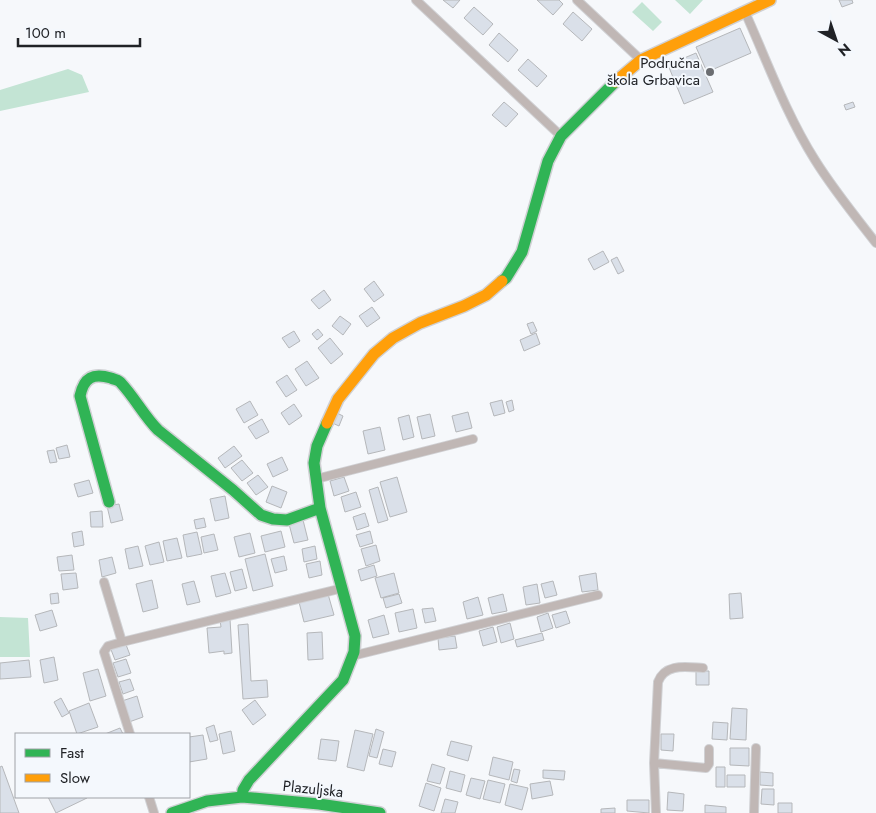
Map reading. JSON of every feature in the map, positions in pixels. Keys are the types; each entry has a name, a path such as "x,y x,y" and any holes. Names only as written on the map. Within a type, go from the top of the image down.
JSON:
{"street":[{"path":"416,0 561,136"},
{"path":"577,0 641,60"},
{"path":"242,797 249,780 342,680 354,652 355,636 344,588 320,508 314,463 316,446 338,400 374,354 393,338 420,323 464,306 486,295 506,278 522,252 548,161 561,136 611,85 641,60 769,0"},
{"path":"745,12 794,121 814,160 876,243"},
{"path":"109,502 80,396 82,385 89,378 98,375 120,381 147,419 158,430 261,515 273,519 287,520 320,508"},
{"path":"316,479 473,439"},
{"path":"104,582 122,642"},
{"path":"130,733 104,652 108,646 344,588"},
{"path":"352,656 598,595"},
{"path":"656,813 654,763 658,682 660,676 674,668 703,668"},
{"path":"754,813 756,748"},
{"path":"654,763 706,768 710,759 709,749"},
{"name":"Plazuljska","path":"172,813 207,801 242,797 318,808 375,812"},
{"path":"149,798 154,813"}],"green space":[{"path":"675,0 703,0 690,14"},
{"path":"642,2 662,22 653,31 632,12"},
{"path":"68,69 82,75 89,92 0,111 0,90"},
{"path":"0,617 28,618 30,657 0,657"}],"building":[{"path":"443,0 460,0 453,8"},
{"path":"537,0 559,0 563,4 553,15"},
{"path":"839,0 852,0 853,3 842,7"},
{"path":"474,7 493,24 483,35 464,18"},
{"path":"573,12 592,29 582,41 563,24"},
{"path":"740,28 751,53 707,72 696,47"},
{"path":"499,33 518,50 508,62 489,45"},
{"path":"696,53 713,92 684,104 668,65"},
{"path":"528,59 547,76 537,87 518,70"},
{"path":"504,102 518,114 506,127 492,115"},
{"path":"853,102 855,107 846,110 844,105"},
{"path":"603,251 609,262 594,270 588,259"},
{"path":"617,257 624,271 618,274 611,260"},
{"path":"374,281 384,295 374,302 364,289"},
{"path":"324,290 331,300 319,309 311,300"},
{"path":"372,307 380,318 367,327 359,316"},
{"path":"340,316 351,324 343,335 332,326"},
{"path":"533,322 537,331 531,334 527,324"},
{"path":"318,329 323,335 317,340 312,334"},
{"path":"294,331 300,341 289,348 282,338"},
{"path":"536,333 540,344 524,351 520,340"},
{"path":"330,338 343,354 331,364 318,348"},
{"path":"307,361 319,378 306,386 295,369"},
{"path":"287,375 297,390 286,397 276,382"},
{"path":"502,400 505,413 494,416 490,403"},
{"path":"512,400 514,410 509,412 506,402"},
{"path":"250,401 258,415 244,423 236,409"},
{"path":"294,404 302,416 289,425 281,413"},
{"path":"333,411 343,416 339,426 328,421"},
{"path":"468,412 472,428 456,432 452,416"},
{"path":"430,414 435,436 422,439 417,417"},
{"path":"409,415 414,437 403,440 398,418"},
{"path":"262,419 269,432 256,439 248,427"},
{"path":"380,427 385,450 368,454 363,431"},
{"path":"67,445 70,457 59,459 56,448"},
{"path":"234,446 242,456 225,468 218,458"},
{"path":"54,450 57,462 50,463 47,451"},
{"path":"282,457 288,470 273,477 267,464"},
{"path":"242,460 253,473 242,481 231,468"},
{"path":"258,475 268,487 256,495 247,483"},
{"path":"344,477 349,491 334,496 330,481"},
{"path":"397,477 407,512 390,517 380,482"},
{"path":"89,480 93,493 78,497 74,484"},
{"path":"272,486 287,492 281,508 266,502"},
{"path":"378,487 388,520 378,523 369,490"},
{"path":"356,492 361,507 345,512 341,497"},
{"path":"225,496 229,518 215,521 210,499"},
{"path":"119,504 123,520 111,523 107,506"},
{"path":"102,511 103,527 91,527 90,512"},
{"path":"365,513 369,526 357,530 353,517"},
{"path":"204,518 206,527 196,529 194,520"},
{"path":"303,520 308,540 294,543 289,524"},
{"path":"82,531 84,545 74,547 72,533"},
{"path":"281,531 285,547 265,552 261,536"},
{"path":"370,531 373,543 360,547 356,535"},
{"path":"197,532 202,554 187,557 183,535"},
{"path":"250,533 255,553 239,557 234,537"},
{"path":"214,534 218,550 204,553 201,537"},
{"path":"177,538 182,558 167,561 163,541"},
{"path":"159,542 164,562 150,565 145,546"},
{"path":"376,545 380,561 366,566 361,549"},
{"path":"138,546 143,566 129,569 125,549"},
{"path":"315,546 317,559 304,562 302,549"},
{"path":"265,554 273,586 253,591 245,559"},
{"path":"72,555 74,570 59,571 57,557"},
{"path":"284,556 287,570 275,573 271,559"},
{"path":"112,557 116,573 102,577 99,560"},
{"path":"320,561 322,575 309,578 306,564"},
{"path":"374,565 377,576 361,581 358,570"},
{"path":"242,569 247,588 235,591 230,572"},
{"path":"76,573 78,588 63,590 61,574"},
{"path":"225,573 231,593 216,597 211,576"},
{"path":"394,573 399,593 381,598 375,578"},
{"path":"596,573 598,590 582,592 579,576"},
{"path":"152,580 158,608 143,612 136,584"},
{"path":"194,581 200,602 187,605 182,584"},
{"path":"553,581 557,595 545,598 541,584"},
{"path":"537,584 540,603 526,605 523,587"},
{"path":"58,593 59,603 51,604 50,594"},
{"path":"741,593 743,618 730,619 729,594"},
{"path":"328,594 334,615 304,622 299,602"},
{"path":"399,594 402,603 386,608 383,598"},
{"path":"503,594 507,611 492,614 488,598"},
{"path":"478,597 483,615 467,619 463,602"},
{"path":"433,608 436,621 425,623 422,609"},
{"path":"413,609 417,628 399,632 395,613"},
{"path":"52,610 57,626 40,631 35,615"},
{"path":"566,611 570,623 556,628 552,615"},
{"path":"548,613 553,628 541,632 537,617"},
{"path":"384,615 389,634 373,638 368,620"},
{"path":"230,619 232,653 224,654 224,651 209,653 207,628 221,627 220,620"},
{"path":"510,623 514,639 501,643 497,627"},
{"path":"248,624 251,681 267,680 268,697 243,699 238,625"},
{"path":"493,627 497,642 483,646 479,631"},
{"path":"322,632 323,659 308,660 307,633"},
{"path":"542,633 544,640 517,647 515,640"},
{"path":"455,636 457,648 439,650 438,638"},
{"path":"125,642 130,655 115,660 110,647"},
{"path":"54,657 58,680 44,683 40,660"},
{"path":"126,659 131,673 118,677 113,663"},
{"path":"29,660 31,677 0,679 0,663"},
{"path":"98,669 106,696 90,701 83,673"},
{"path":"696,671 709,671 709,685 696,685"},
{"path":"130,679 134,690 123,694 119,682"},
{"path":"137,696 143,717 129,722 122,701"},
{"path":"61,698 69,713 62,717 54,702"},
{"path":"255,700 266,715 253,725 242,710"},
{"path":"89,703 98,727 77,733 69,711"},
{"path":"732,708 747,709 746,740 730,739"},
{"path":"713,722 728,723 727,740 712,739"},
{"path":"214,725 218,740 210,742 206,728"},
{"path":"120,728 122,733 108,733"},
{"path":"376,729 384,732 377,758 369,756"},
{"path":"355,730 373,734 364,771 347,767"},
{"path":"231,731 235,751 223,754 219,734"},
{"path":"661,734 674,734 673,751 661,750"},
{"path":"203,735 207,759 190,762 190,737"},
{"path":"321,739 339,741 336,761 318,759"},
{"path":"451,741 472,746 468,761 447,755"},
{"path":"730,748 749,748 749,766 730,765"},
{"path":"383,749 396,752 392,767 379,764"},
{"path":"493,757 513,762 509,780 489,775"},
{"path":"432,764 445,768 440,784 427,781"},
{"path":"2,766 19,813 0,813 0,767"},
{"path":"716,767 725,767 725,787 716,787"},
{"path":"514,769 520,770 517,783 511,781"},
{"path":"543,770 565,771 564,780 543,778"},
{"path":"450,771 465,775 461,792 446,788"},
{"path":"760,772 773,773 773,786 760,785"},
{"path":"727,775 745,775 745,787 727,787"},
{"path":"471,778 485,781 480,799 466,795"},
{"path":"488,780 505,784 500,803 483,799"},
{"path":"550,781 553,795 532,799 530,784"},
{"path":"426,783 441,788 434,811 419,806"},
{"path":"510,784 528,788 522,810 505,805"},
{"path":"762,789 774,789 774,805 761,804"},
{"path":"668,792 684,794 683,811 667,810"},
{"path":"48,798 87,798 56,813"},
{"path":"445,799 458,802 455,813 441,813"},
{"path":"627,800 649,800 649,813 627,811"},
{"path":"778,803 792,803 792,813 778,813"},
{"path":"705,805 726,807 726,813 705,813"},
{"path":"615,808 615,813 601,813 601,809"}],"traffic: fast":[{"path":"502,281 506,278 522,252 548,161 561,136 615,82"},
{"path":"109,502 80,396 84,384 94,376 111,378 120,382 158,430 261,515 273,519 287,520 320,508"},
{"path":"242,797 243,790 249,780 343,680 354,652 355,636 320,508 314,463 317,446 327,423"},
{"path":"172,813 207,801 242,797 319,804 380,813"}],"traffic: slow":[{"path":"615,82 641,60 770,0"},
{"path":"327,423 338,399 374,354 393,338 420,323 464,306 486,295 502,281"}],"place":[{"name":"Područna škola Grbavica","path":"710,72"}]}
